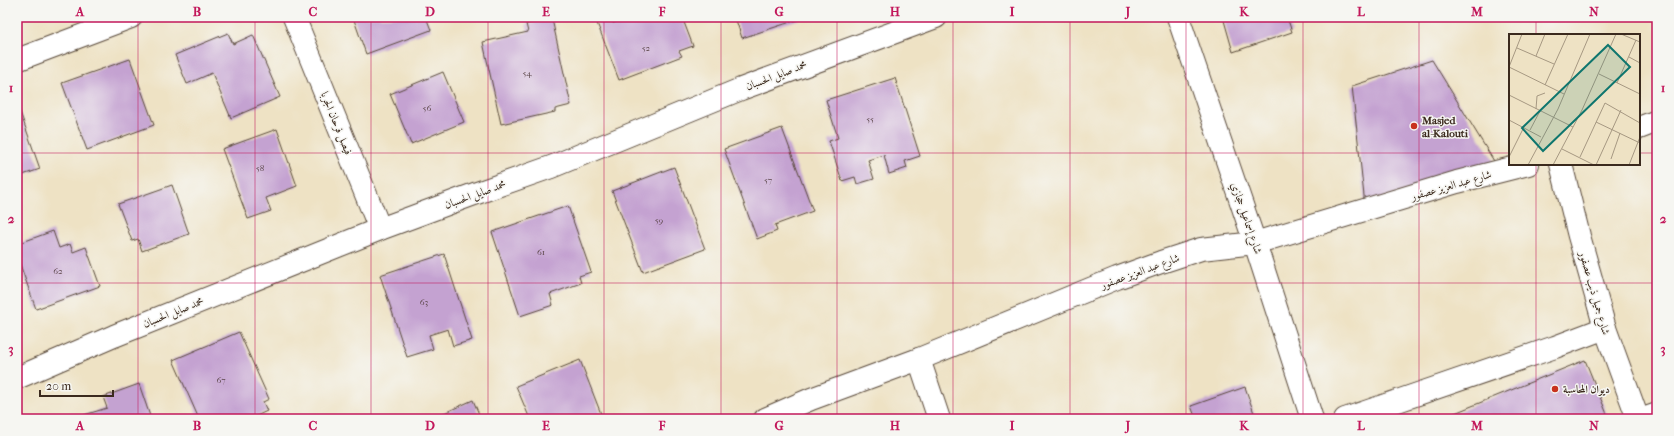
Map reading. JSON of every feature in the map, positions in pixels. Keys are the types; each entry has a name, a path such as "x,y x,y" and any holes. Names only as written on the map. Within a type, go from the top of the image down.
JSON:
{"street":[{"path":"17,60 131,17"},
{"name":"فيصل فرحان الجربا","path":"294,17 380,229"},
{"name":"محمد صايل الحسبان","path":"17,378 114,336 380,229 551,167 741,89 936,17"},
{"name":"شارع إسماعيل حجازي","path":"1178,17 1255,243 1312,419"},
{"path":"1640,128 1657,121"},
{"name":"شارع عبد العزيز عصفور","path":"765,419 811,399 919,359 1117,278 1161,262 1202,249 1255,243 1457,182 1524,165"},
{"name":"شارع جميل ذيب عصفور","path":"1561,165 1579,236 1605,328 1638,419"},
{"path":"1345,419 1555,347 1605,328"},
{"path":"919,359 939,419"},
{"path":"1643,419 1657,414"}],"building":[{"path":"353,17 426,17 431,30 366,54"},
{"path":"611,17 613,23 628,17 682,17 693,46 679,51 682,56 619,80 597,23"},
{"path":"735,17 806,17 742,38"},
{"path":"1223,17 1287,17 1292,32 1233,52"},
{"path":"552,19 571,105 555,109 555,112 501,124 483,42 528,32 526,24"},
{"path":"228,33 233,44 253,35 280,97 231,118 212,73 187,84 175,55"},
{"path":"130,59 154,125 87,150 62,83"},
{"name":"Masjed al-Kalouti","path":"1432,60 1497,166 1365,205 1352,86"},
{"path":"443,72 464,122 411,144 390,94"},
{"path":"895,78 920,156 905,161 907,168 889,174 884,155 868,160 874,179 857,184 855,177 842,181 829,141 838,138 826,100"},
{"path":"18,106 40,169 17,177 17,107"},
{"path":"782,128 813,211 775,225 777,231 757,239 724,149"},
{"path":"277,129 297,186 266,198 271,211 248,219 222,149"},
{"path":"674,167 705,249 643,272 612,191"},
{"path":"172,185 189,234 142,251 138,239 132,241 118,204"},
{"path":"568,206 591,272 579,276 581,283 550,294 553,305 520,316 492,232"},
{"path":"53,231 59,248 70,244 73,252 86,247 100,286 36,309 17,256 17,244"},
{"path":"444,254 472,340 453,346 448,329 429,335 433,349 407,357 380,275"},
{"path":"239,332 269,399 263,402 267,411 250,419 199,419 173,360"},
{"path":"580,360 603,419 530,419 516,386"},
{"name":"ديوان المحاسبة","path":"1585,360 1609,419 1440,419"},
{"path":"139,384 151,419 86,419 84,415 107,408 103,397"},
{"path":"1245,387 1256,419 1196,419 1191,406"},
{"path":"473,400 481,419 431,419"}],"place":[{"name":"Masjed al-Kalouti","path":"1414,126"},
{"name":"ديوان المحاسبة","path":"1555,389"}]}
